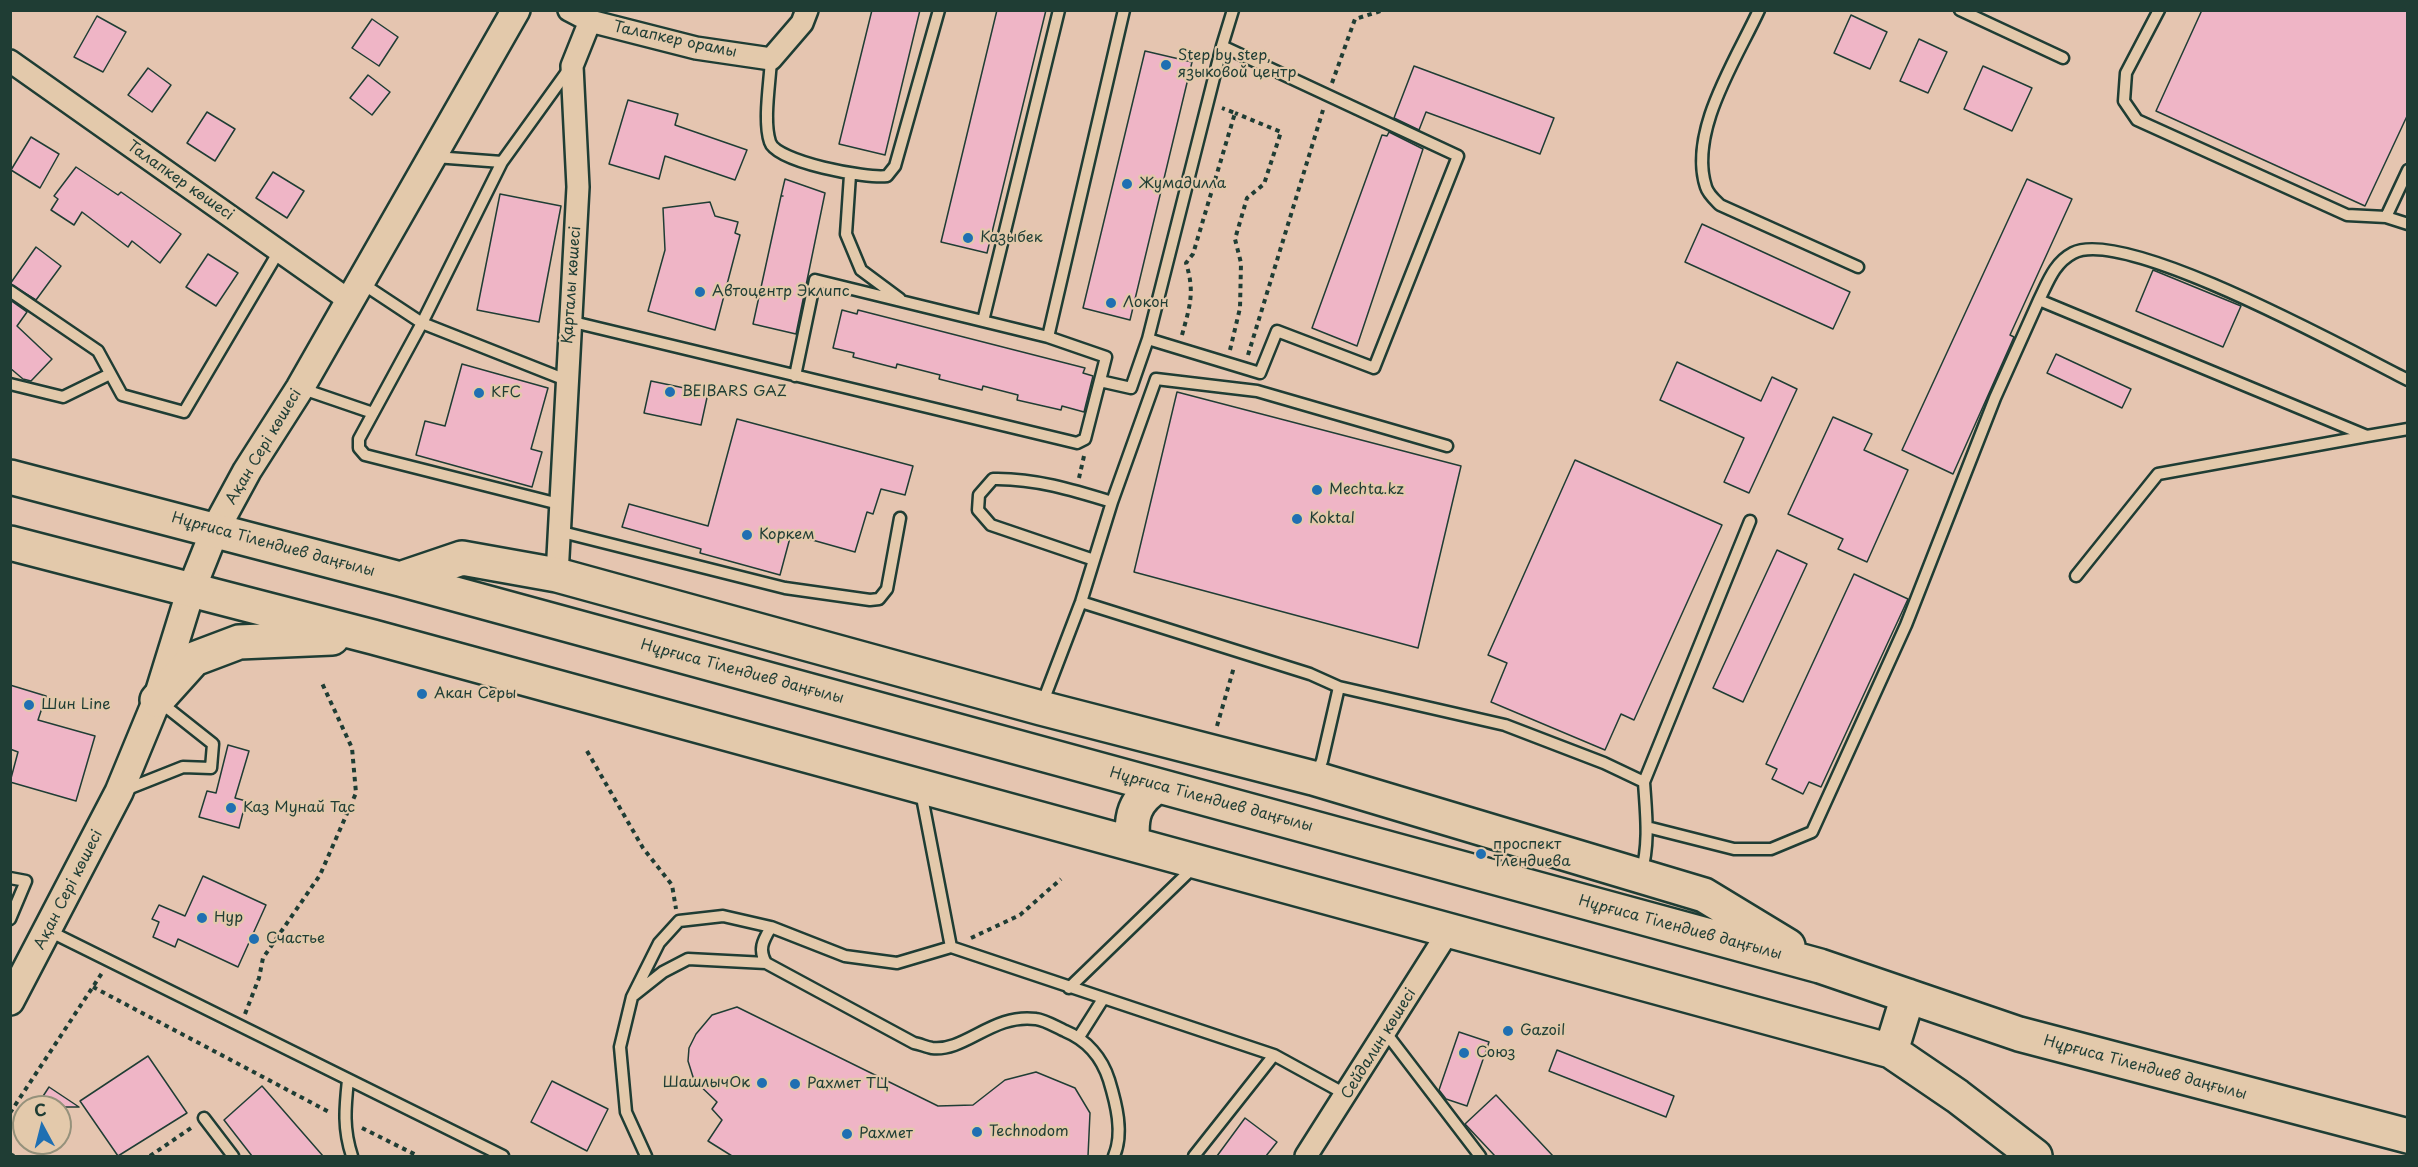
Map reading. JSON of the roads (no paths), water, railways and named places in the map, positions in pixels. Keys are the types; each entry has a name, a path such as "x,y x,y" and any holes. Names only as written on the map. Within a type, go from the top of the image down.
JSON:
{"main road":[{"name":"Нұрғиса Тілендиев даңғылы","path":"10,477 400,579 1820,966 2019,1034 2408,1136"},
{"path":"10,543 373,637 1891,1051 1957,1096 2035,1156"},
{"path":"400,579 462,558 557,575 1041,708 1313,778 1704,895 1820,966"},
{"path":"627,594 717,666"},
{"path":"157,700 194,659 239,642 373,637"},
{"path":"1133,844 1131,823 1134,808 1143,795 1158,786"},
{"path":"1891,1051 1908,996"}],"street":[{"name":"Ақан Сері көшесі","path":"10,1000 49,931 119,792 157,700 191,590 215,530 246,471 300,388 516,10"},
{"path":"771,59 802,24 807,10"},
{"name":"Талапкер орамы","path":"579,14 696,48 771,59"},
{"name":"Қарталы көшесі","path":"557,575 559,504 578,188 572,66 579,14"},
{"name":"Талапкер көшесі","path":"10,62 279,251 355,292"},
{"name":"Сейдалин көшесі","path":"1306,1156 1347,1095 1450,929"}],"lane":[{"path":"771,59 768,132 770,145 780,154 850,175 887,177 895,166 939,10"},
{"path":"984,321 1059,10"},
{"path":"1048,337 1124,10"},
{"path":"1100,381 1131,388 1148,339 1233,10"},
{"path":"1759,10 1712,109 1700,159 1706,189 1720,205 1858,267"},
{"path":"1960,10 2063,58"},
{"path":"2158,10 2126,73 2124,101 2137,120 2347,215 2385,217 2408,224"},
{"path":"1148,339 1260,373 1277,331 1374,368 1458,156 1222,46"},
{"path":"559,504 365,454 359,448 359,439 422,322 502,162 572,66"},
{"path":"431,157 502,162"},
{"path":"2385,217 2408,170"},
{"path":"850,175 846,234 861,270 904,302"},
{"path":"1647,827 1734,849 1771,849 1812,832 1906,625 1995,398 2039,300 2056,266 2075,252 2108,250 2199,277 2333,340 2408,380"},
{"path":"10,291 98,351 122,395 184,412 279,251"},
{"path":"569,321 795,376 1077,443 1085,439 1106,357 1048,337 815,280 795,376"},
{"path":"355,292 422,322 566,380"},
{"path":"2039,300 2367,436"},
{"path":"10,384 63,397 110,374"},
{"path":"1041,708 1081,602 1112,502 1156,379 1257,391 1447,446"},
{"path":"300,388 373,413"},
{"path":"2076,576 2158,474 2408,429"},
{"path":"1094,560 991,525 978,510 979,495 993,479 1020,478 1075,490 1112,502"},
{"path":"558,531 785,588 870,600 879,599 887,589 900,518"},
{"path":"1641,876 1647,855 1644,782 1750,521"},
{"path":"1081,602 1310,674 1339,687 1505,725 1604,763 1644,782"},
{"path":"1313,778 1322,761 1339,687"},
{"path":"119,792 183,767 211,768 213,744 157,700"},
{"path":"920,786 951,947"},
{"path":"1069,988 1200,862"},
{"path":"10,878 26,881 10,919"},
{"path":"646,1156 626,1112 620,1047 632,997 659,943 679,921 723,916 771,927 845,956 897,963 951,947 1274,1055 1347,1095"},
{"path":"766,963 761,954 762,943 771,927"},
{"path":"49,931 503,1156"},
{"path":"632,997 663,972 688,959 766,963 914,1043 932,1048 952,1046 996,1023 1017,1018 1038,1019 1080,1037 1104,1064 1117,1108 1118,1148 1114,1156"},
{"path":"1080,1037 1103,999"},
{"path":"1386,1033 1480,1156"},
{"path":"1194,1156 1274,1055"},
{"path":"348,1080 344,1119 345,1136 352,1156"},
{"path":"204,1118 232,1156"}],"place":[{"name":"Step by step, языковой центр","path":"1166,65"},
{"name":"Жумадилла","path":"1127,184"},
{"name":"Казыбек","path":"968,238"},
{"name":"Автоцентр Эклипс","path":"700,292"},
{"name":"Локон","path":"1111,303"},
{"name":"BEIBARS GAZ","path":"670,392"},
{"name":"KFC","path":"479,393"},
{"name":"Mechta.kz","path":"1317,490"},
{"name":"Koktal","path":"1297,519"},
{"name":"Коркем","path":"747,535"},
{"name":"Акан Серы","path":"422,694"},
{"name":"Шин Line","path":"29,705"},
{"name":"Каз Мунай Тас","path":"231,808"},
{"name":"проспект Тлендиева","path":"1481,854"},
{"name":"Нур","path":"202,918"},
{"name":"Счастье","path":"254,939"},
{"name":"Gazoil","path":"1508,1031"},
{"name":"Союз","path":"1464,1053"},
{"name":"ШашлычОк","path":"762,1083"},
{"name":"Рахмет ТЦ","path":"795,1084"},
{"name":"Technodom","path":"977,1132"},
{"name":"Рахмет","path":"847,1134"}]}
